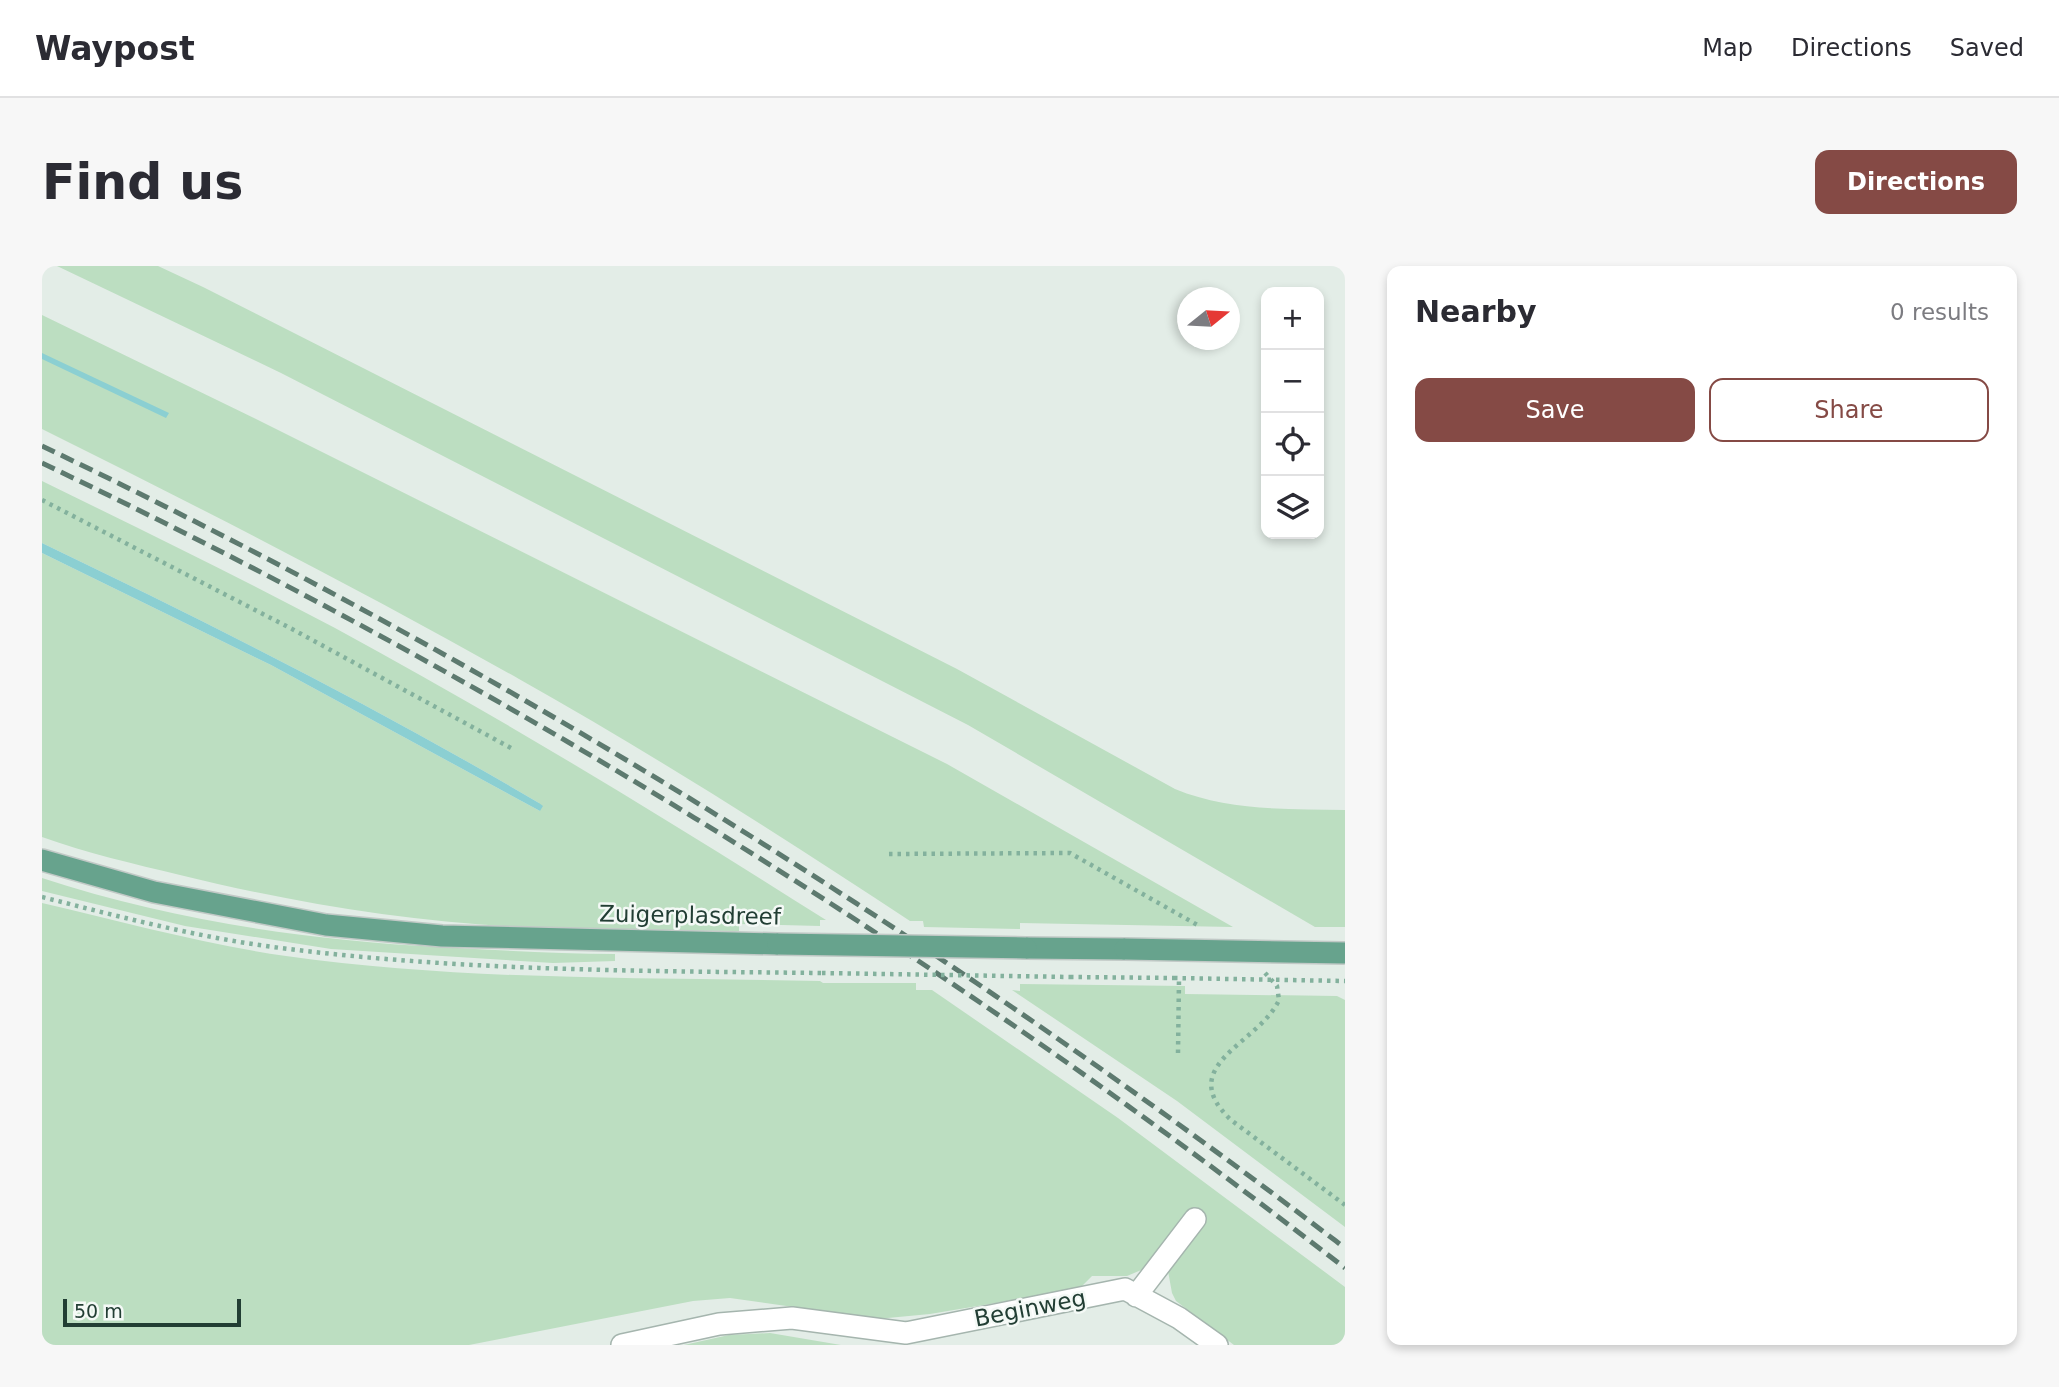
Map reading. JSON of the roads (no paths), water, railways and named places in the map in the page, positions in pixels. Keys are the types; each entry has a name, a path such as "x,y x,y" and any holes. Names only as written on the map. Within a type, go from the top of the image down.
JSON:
{"main road":[{"name":"Zuigerplasdreef","path":"42,860 154,892 326,925 442,936 1345,953"}],"lane":[{"path":"1136,1296 1195,1219"},
{"name":"Beginweg","path":"622,1345 719,1324 792,1318 906,1333 1125,1289 1179,1318 1217,1345"}],"water":[{"path":"42,353 169,413 166,418 42,359"},
{"path":"42,543 294,668 543,806 540,811 271,665 42,553"}],"railway":[{"path":"42,446 214,531 383,621 550,715 714,814 876,916 1035,1023 1345,1248"},
{"path":"42,463 214,548 383,638 551,732 715,831 877,934 1036,1041 1345,1268"}]}
